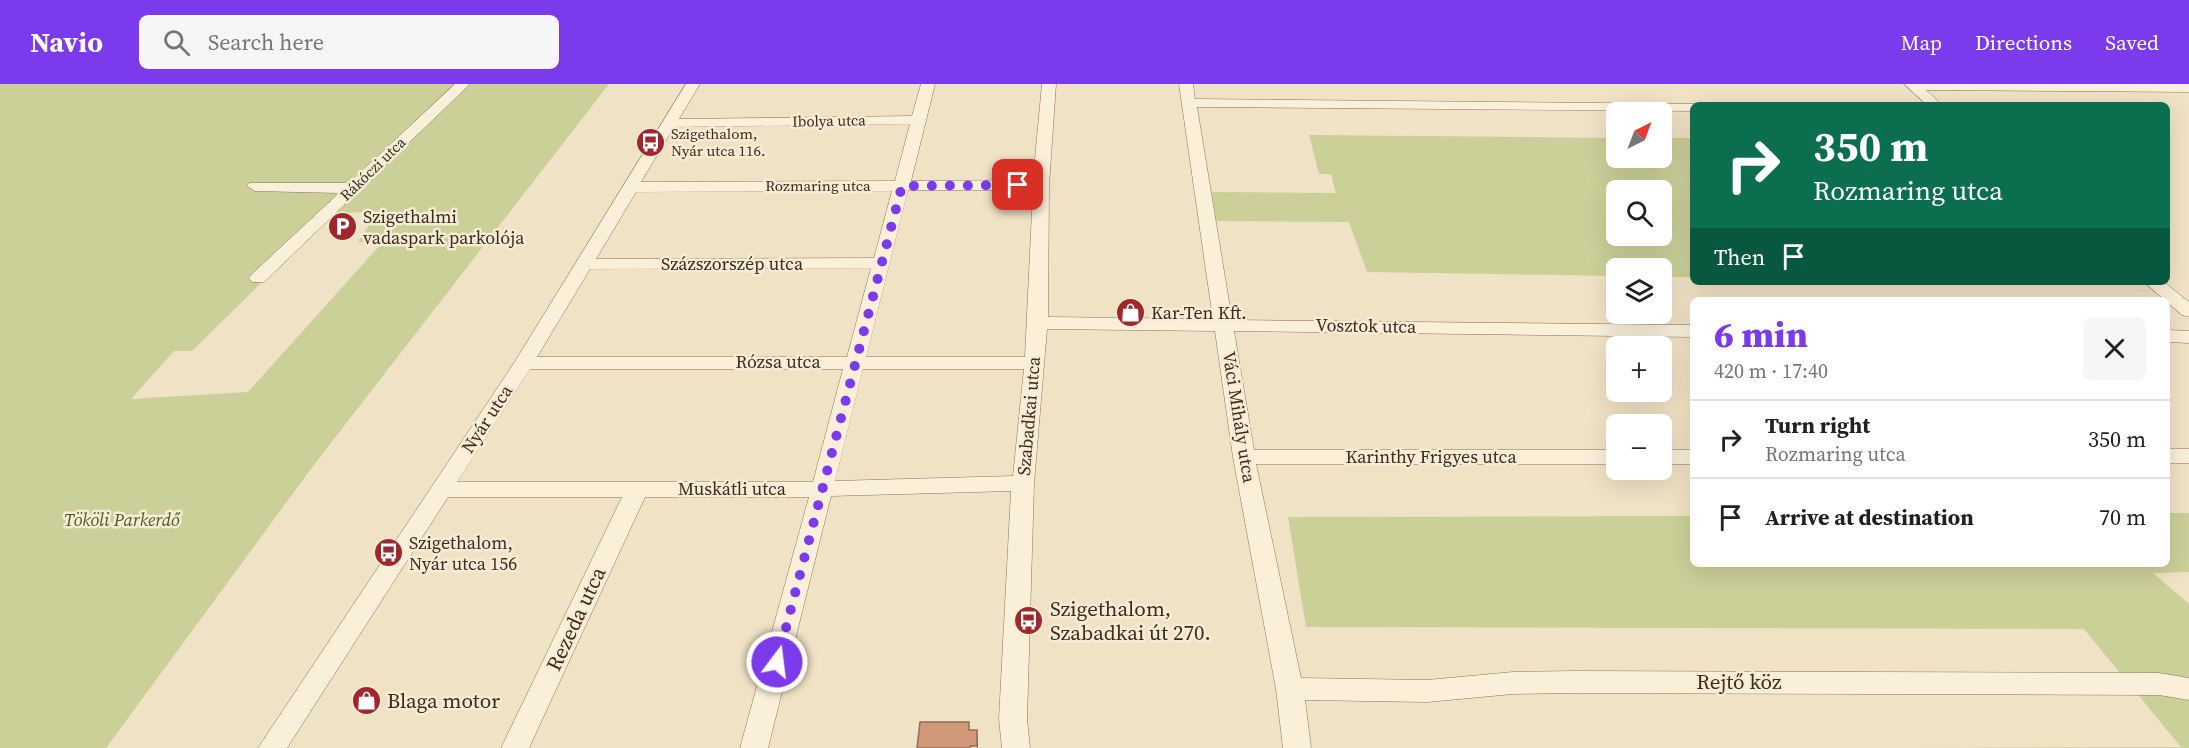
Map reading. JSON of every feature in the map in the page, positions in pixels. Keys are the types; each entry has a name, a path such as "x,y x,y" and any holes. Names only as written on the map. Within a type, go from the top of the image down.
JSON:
{"street":[{"name":"Rákóczi utca","path":"258,278 463,84"},
{"name":"Nyár utca","path":"272,748 524,363 693,84"},
{"path":"754,748 879,263 902,186 928,84"},
{"name":"Szabadkai utca","path":"1016,748 1013,719 1023,483 1038,323 1041,185 1049,84"},
{"path":"1912,85 2189,88"},
{"path":"1912,85 1932,102"},
{"path":"1188,93 1690,107"},
{"name":"Váci Mihály utca","path":"1188,93 1244,457 1290,689 1297,748"},
{"name":"Ibolya utca","path":"669,123 918,120"},
{"name":"Rozmaring utca","path":"632,187 1041,185"},
{"path":"255,186 353,188"},
{"name":"Százszorszép utca","path":"584,264 879,263"},
{"path":"2157,285 2189,311"},
{"name":"Vosztok utca","path":"1038,323 1690,331"},
{"path":"2170,336 2189,337"},
{"name":"Rózsa utca","path":"524,363 1033,363"},
{"path":"2170,456 2189,456"},
{"name":"Karinthy Frigyes utca","path":"1244,457 1606,457"},
{"path":"1672,457 1690,457"},
{"name":"Muskátli utca","path":"441,490 822,489 1023,483"},
{"name":"Rezeda utca","path":"515,748 638,490"},
{"name":"Rejtő köz","path":"1290,689 1428,691 1513,683 1575,682 2159,684 2189,689"}],"green space":[{"name":"Tököli Parkerdő","path":"0,84 609,84 313,466 106,748 0,748","holes":["377,212 358,242 382,243 248,392 131,399 174,351 192,351 332,213"]},
{"path":"1309,135 1606,138 1606,168 1672,168 1672,138 1690,138 1690,277 1672,277 1672,258 1606,258 1606,276 1367,272 1349,222 1216,221 1212,192 1336,193 1331,174 1319,174"},
{"path":"2170,513 2189,513 2189,572 2153,573 2189,604 2189,748 1908,748 2181,747 2084,629 1306,627 1288,517 1690,516 1690,567 2170,567"}],"building":[{"path":"920,722 969,722 969,730 977,730 977,746 917,748"}],"place":[{"name":"Szigethalom, Nyár utca 116.","path":"650,143"},
{"name":"Szigethalmi vadaspark parkolója","path":"342,227"},
{"name":"Kar-Ten Kft.","path":"1130,313"},
{"name":"Szigethalom, Nyár utca 156","path":"388,553"},
{"name":"Szigethalom, Szabadkai út 270.","path":"1029,621"},
{"name":"Blaga motor","path":"366,701"}],"route":[{"path":"777,662 879,263 902,186 1018,185"}]}
